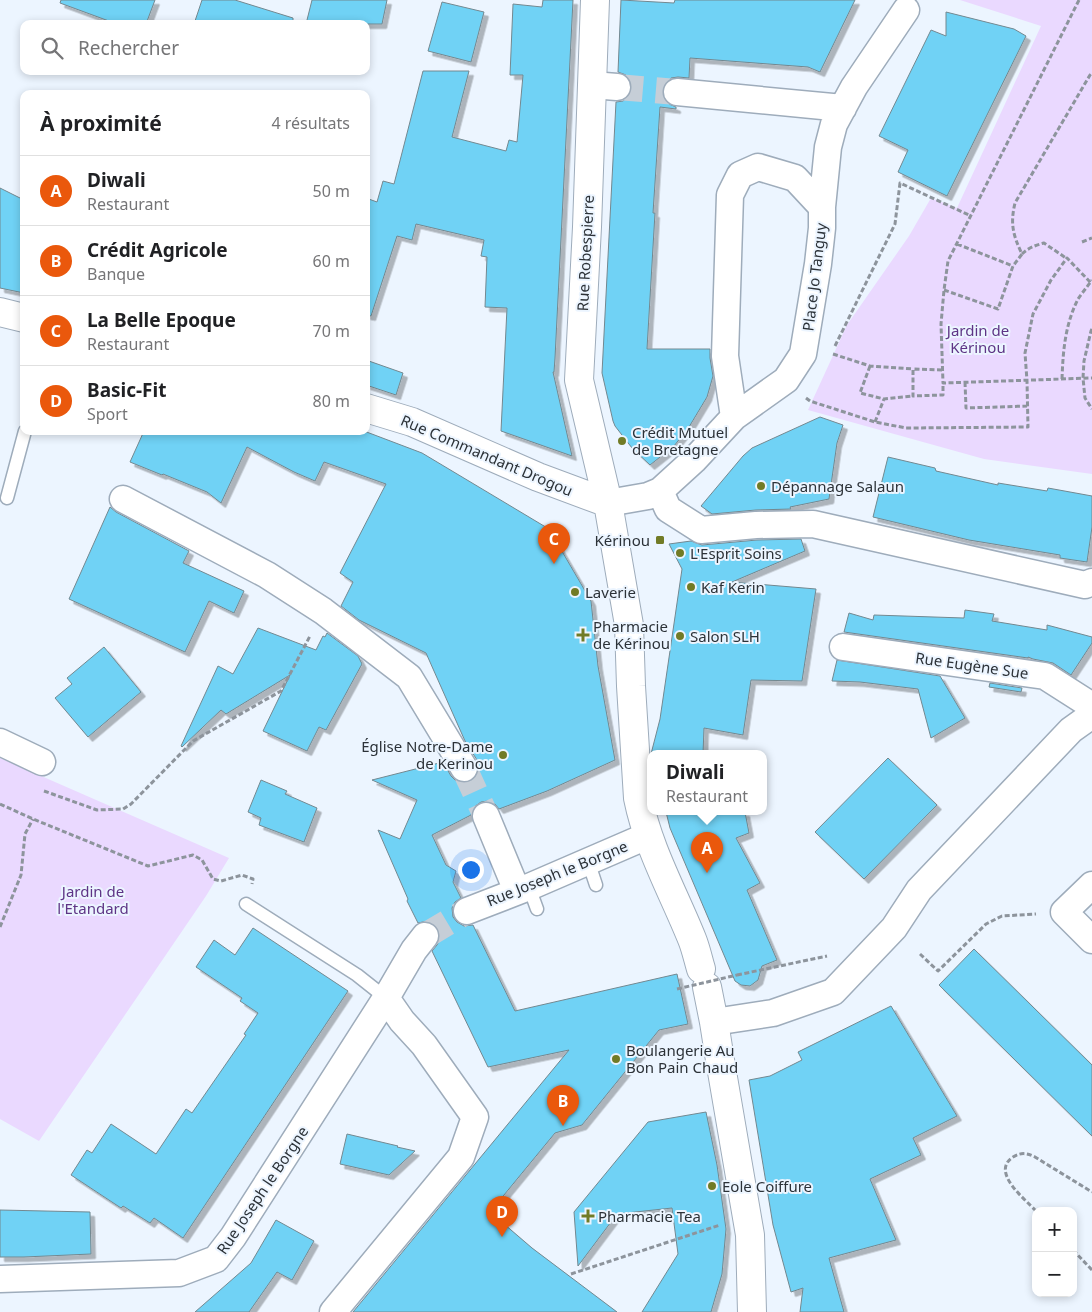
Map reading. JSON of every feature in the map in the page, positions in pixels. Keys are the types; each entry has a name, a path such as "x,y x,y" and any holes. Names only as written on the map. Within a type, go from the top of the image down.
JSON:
{"street":[{"name":"Rue Robespierre","path":"595,0 604,86 587,227 579,380 608,503 629,625 638,798 648,836 692,940 704,978 714,1022 750,1235 752,1312"},
{"path":"822,207 828,147 834,124 854,87 906,10"},
{"path":"677,92 843,108"},
{"name":"Place Jo Tanguy","path":"608,503 648,496 660,491 694,460 734,417 786,380 804,354 818,264 822,207 795,178 758,167 740,175 730,195 725,356 734,417"},
{"path":"0,312 20,317"},
{"name":"Rue Commandant Drogou","path":"370,409 412,422 538,477 608,503"},
{"path":"660,491 668,509 701,530 756,525 813,524 1086,585 1092,582"},
{"path":"123,499 267,575 323,611 409,677 464,768"},
{"name":"Rue Eugène Sue","path":"843,647 1045,676 1092,706"},
{"path":"714,1022 773,1013 833,992 894,928 919,890 1071,730 1092,715"},
{"path":"0,742 42,762"},
{"path":"486,816 527,896"},
{"name":"Rue Joseph le Borgne","path":"467,911 527,896 592,873 648,836"},
{"path":"1092,885 1064,912 1092,940"},
{"name":"Rue Joseph le Borgne","path":"0,1279 179,1273 216,1259 233,1237 386,998 414,950 425,936"},
{"path":"333,1312 461,1157 475,1117 424,1045 402,1021 386,998"},
{"path":"736,1312 752,1278"}],"lane":[{"path":"7,498 24,435"},
{"path":"246,904 357,975 386,998"}],"path":[{"path":"870,366 860,392 884,399 943,395 941,324 948,261 1080,0"},
{"path":"1022,254 1014,237 1012,215 1014,203 1092,73"},
{"path":"942,370 870,366 831,354 895,224 900,183 971,216"},
{"path":"1082,242 1092,238"},
{"path":"958,244 1013,266"},
{"path":"944,290 998,309 1013,266 1025,250 1038,244 1044,244 1067,258 1092,282 1078,299 1067,329 1063,351 1062,379"},
{"path":"786,380 810,401 875,422 906,428 1028,427 1025,353 1033,314 1051,280 1067,258"},
{"path":"1092,329 1084,361 1086,398 1092,409"},
{"path":"913,369 913,396"},
{"path":"943,383 1092,378"},
{"path":"965,382 966,408 1027,406"},
{"path":"875,422 884,399"},
{"path":"35,789 97,810 123,809 131,804 193,741 281,691 323,611"},
{"path":"0,804 148,866 193,855 202,860 213,879 221,882 242,875 253,880"},
{"path":"0,927 21,875 25,834 33,819"},
{"path":"920,954 938,971 986,924 1002,916 1064,912"},
{"path":"676,989 835,954"},
{"path":"1032,1207 1006,1177 1005,1170 1008,1160 1017,1154 1026,1153 1035,1157 1092,1192"},
{"path":"571,1274 720,1225"},
{"path":"1075,1252 1092,1270"}],"green space":[{"name":"Jardin de Kérinou","path":"960,0 1092,0 1092,474 984,459 808,410 847,325 909,236 931,198 957,208 1041,26"},
{"name":"Jardin de l'Etandard","path":"0,758 229,858 206,896 39,1141 0,1119"}],"building":[{"path":"61,0 155,0 148,20 106,20 60,3"},
{"path":"202,0 235,0 293,18 293,20 195,20"},
{"path":"312,0 387,0 382,24 370,24 370,20 307,20"},
{"path":"543,0 573,0 553,372 572,456 501,431 507,308 485,307 487,257 481,256 484,240 416,224 412,240 397,236 370,316 370,199 377,202 383,181 394,184 423,71 469,71 452,137 506,151 509,140 517,142 523,75 510,75 513,4 542,7"},
{"path":"621,0 674,3 675,0 855,0 820,72 808,67 690,58 689,78 671,78 665,84 662,91 664,99 676,107 676,109 660,107 647,349 710,349 713,376 707,397 689,427 674,446 650,465 632,448 615,426 602,373 616,102 623,101 629,96 632,88 631,81 626,75 618,72"},
{"path":"442,2 484,12 471,62 428,51"},
{"path":"946,12 1014,29 1026,36 947,196 898,172 908,150 879,136 931,30 946,36"},
{"path":"0,188 20,198 20,292 0,288"},
{"path":"370,361 403,373 396,395 370,386"},
{"path":"820,417 843,425 837,443 829,499 790,507 791,509 712,514 701,506 752,448"},
{"path":"370,433 422,453 549,529 591,601 598,666 615,760 547,791 499,809 495,804 488,801 481,802 474,807 471,815 432,835 446,865 456,871 453,882 461,898 455,902 452,908 453,917 464,926 473,925 515,1011 677,974 688,1024 659,1030 582,1125 555,1133 490,1212 532,1248 617,1312 353,1312 569,1050 488,1067 432,951 440,939 439,930 428,921 418,923 378,830 400,839 417,800 372,780 443,762 456,781 465,783 477,776 479,768 477,760 465,741 426,653 359,620 341,606 353,582 340,573 386,484 324,462 315,481 247,447 221,503 207,492 130,462 142,435 370,435"},
{"path":"888,457 935,468 936,471 998,485 998,483 1047,491 1048,488 1092,496 1092,527 1087,562 1060,558 1060,555 969,540 873,517"},
{"path":"110,507 189,551 183,563 244,591 234,613 209,601 185,652 69,599"},
{"path":"801,539 805,551 732,582 816,589 802,681 751,680 743,735 704,728 703,750 652,750 660,719 682,569 669,544 691,541 702,545 757,540"},
{"path":"965,610 994,614 992,621 1047,630 1047,625 1092,637 1092,643 1071,675 1053,663 1028,657 844,632 849,613 873,620 874,615 964,618"},
{"path":"258,628 316,650 323,636 325,637 327,633 358,656 362,664 326,730 319,727 307,751 263,731 290,675 226,714 221,710 182,747 218,666 233,674"},
{"path":"104,647 141,692 88,737 55,698 72,684 67,678"},
{"path":"837,660 940,676 965,718 931,738 918,689 860,682 832,681"},
{"path":"990,683 1022,688 1021,692 989,687"},
{"path":"888,758 937,805 864,879 815,832"},
{"path":"261,780 287,791 285,794 317,808 304,842 259,825 261,818 248,812"},
{"path":"667,815 746,815 749,833 736,838 760,883 747,890 777,960 762,966 758,980 750,986 741,985 735,981 670,828"},
{"path":"253,928 348,991 183,1238 154,1218 150,1223 123,1206 121,1208 71,1175 87,1150 92,1153 111,1124 156,1154 186,1109 192,1113 246,1035 244,1034 258,1013 240,1001 242,998 196,967 214,940 235,955"},
{"path":"974,949 1092,1065 1092,1136 939,985"},
{"path":"891,1006 957,1116 913,1138 921,1155 870,1179 896,1240 829,1258 844,1312 800,1312 803,1288 791,1292 773,1225 749,1080 770,1076 802,1060 798,1052"},
{"path":"706,1112 717,1165 726,1229 722,1274 711,1312 642,1312 678,1254 672,1208 617,1214 578,1266 574,1212 648,1122"},
{"path":"347,1134 415,1151 389,1175 340,1164"},
{"path":"0,1210 90,1212 91,1254 0,1257"},
{"path":"276,1220 314,1241 292,1280 277,1272 249,1312 195,1312 251,1263"}],"tunnel":[{"path":"617,87 677,92"},
{"path":"464,768 486,816"},
{"path":"425,936 467,911"}],"place":[{"name":"Crédit Mutuel de Bretagne","path":"622,441"},
{"name":"Dépannage Salaun","path":"761,486"},
{"name":"Kérinou","path":"660,540"},
{"name":"L'Esprit Soins","path":"680,553"},
{"name":"La Belle Epoque","path":"554,564"},
{"name":"Kaf Kerin","path":"691,587"},
{"name":"Laverie","path":"575,592"},
{"name":"Pharmacie de Kérinou","path":"583,635"},
{"name":"Salon SLH","path":"680,636"},
{"name":"Église Notre-Dame de Kerinou","path":"503,755"},
{"name":"Diwali","path":"707,873"},
{"name":"Boulangerie Au Bon Pain Chaud","path":"616,1059"},
{"name":"Crédit Agricole","path":"563,1126"},
{"name":"Eole Coiffure","path":"712,1186"},
{"name":"Pharmacie Tea","path":"588,1216"},
{"name":"Basic-Fit","path":"502,1237"}]}
